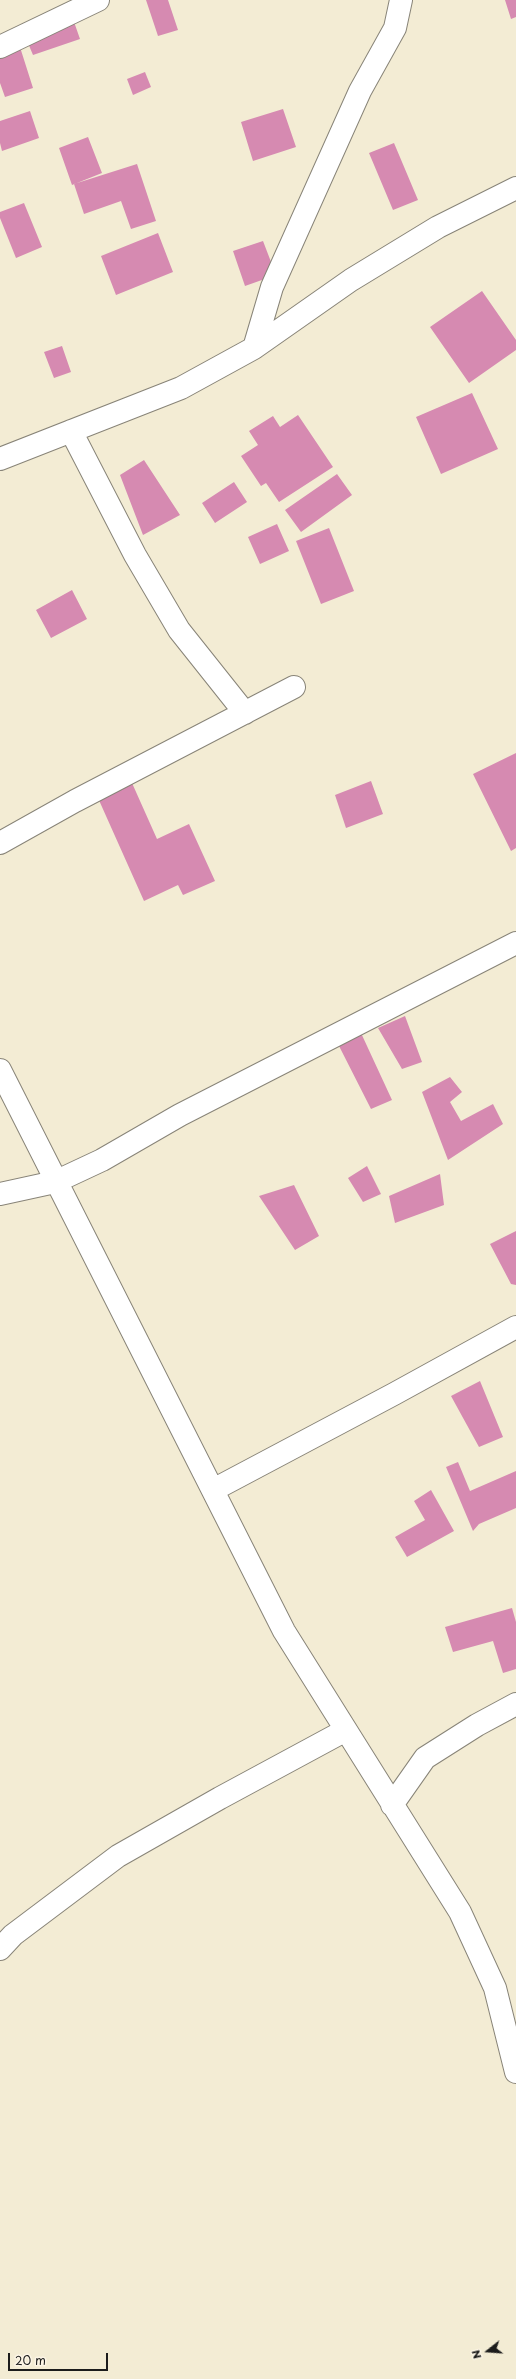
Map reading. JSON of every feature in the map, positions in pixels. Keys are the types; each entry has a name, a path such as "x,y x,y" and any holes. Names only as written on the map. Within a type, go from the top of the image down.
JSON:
{"street":[{"path":"0,47 98,0"},
{"path":"254,348 272,287 360,92 395,28 401,0"},
{"path":"0,459 181,388 254,348 351,280 425,235 516,188"},
{"path":"71,431 135,555 179,630 245,713"},
{"path":"0,843 75,801 294,687"},
{"path":"0,1194 56,1182 102,1160 180,1115 516,944"},
{"path":"0,1070 214,1490 284,1631 460,1912 495,1988 516,2071"},
{"path":"214,1490 394,1394 516,1326"},
{"path":"392,1805 426,1758 477,1725 516,1704"},
{"path":"0,1949 13,1935 118,1856 220,1798 346,1730"}],"building":[{"path":"146,0 168,0 178,30 158,36"},
{"path":"505,0 516,0 516,17 511,19"},
{"path":"73,19 80,39 33,55 25,36"},
{"path":"19,44 33,88 5,97 0,83 0,50"},
{"path":"145,72 151,87 133,95 127,79"},
{"path":"283,109 296,147 253,161 241,122"},
{"path":"30,111 39,138 2,151 0,143 0,121"},
{"path":"88,137 102,173 72,185 59,148"},
{"path":"394,143 418,200 393,210 369,153"},
{"path":"137,164 156,221 131,229 121,201 84,214 74,184"},
{"path":"24,203 42,247 16,258 0,218 0,212"},
{"path":"158,233 173,272 116,295 101,256"},
{"path":"263,241 276,275 245,286 233,251"},
{"path":"482,291 516,340 516,350 469,383 430,327"},
{"path":"62,346 71,372 54,378 44,352"},
{"path":"472,393 498,449 441,474 416,417"},
{"path":"298,415 333,467 279,502 266,483 261,486 241,456 258,445 249,431 273,416 280,427"},
{"path":"144,460 180,515 143,535 120,475"},
{"path":"337,474 352,495 301,532 285,510"},
{"path":"234,482 247,502 215,523 202,503"},
{"path":"277,524 289,551 260,564 248,537"},
{"path":"329,528 354,591 321,604 296,541"},
{"path":"72,590 87,619 51,638 36,610"},
{"path":"516,753 516,848 511,851 473,774"},
{"path":"371,781 383,814 346,828 335,795"},
{"path":"132,783 157,839 189,824 215,881 183,895 178,885 144,901 98,798"},
{"path":"405,1016 422,1062 402,1069 378,1028"},
{"path":"361,1033 392,1100 371,1109 338,1044"},
{"path":"450,1077 462,1092 450,1102 461,1121 493,1104 503,1124 448,1160 422,1092"},
{"path":"367,1166 381,1194 363,1202 348,1178"},
{"path":"440,1174 444,1205 395,1223 389,1196"},
{"path":"294,1185 319,1236 295,1250 259,1196"},
{"path":"516,1231 516,1285 511,1284 490,1244"},
{"path":"480,1381 503,1437 479,1447 451,1396"},
{"path":"458,1462 470,1491 516,1471 516,1508 479,1524 473,1531 446,1467"},
{"path":"431,1490 454,1531 407,1557 395,1537 425,1520 414,1501"},
{"path":"512,1608 516,1622 516,1669 503,1673 493,1641 453,1652 445,1627"}]}
